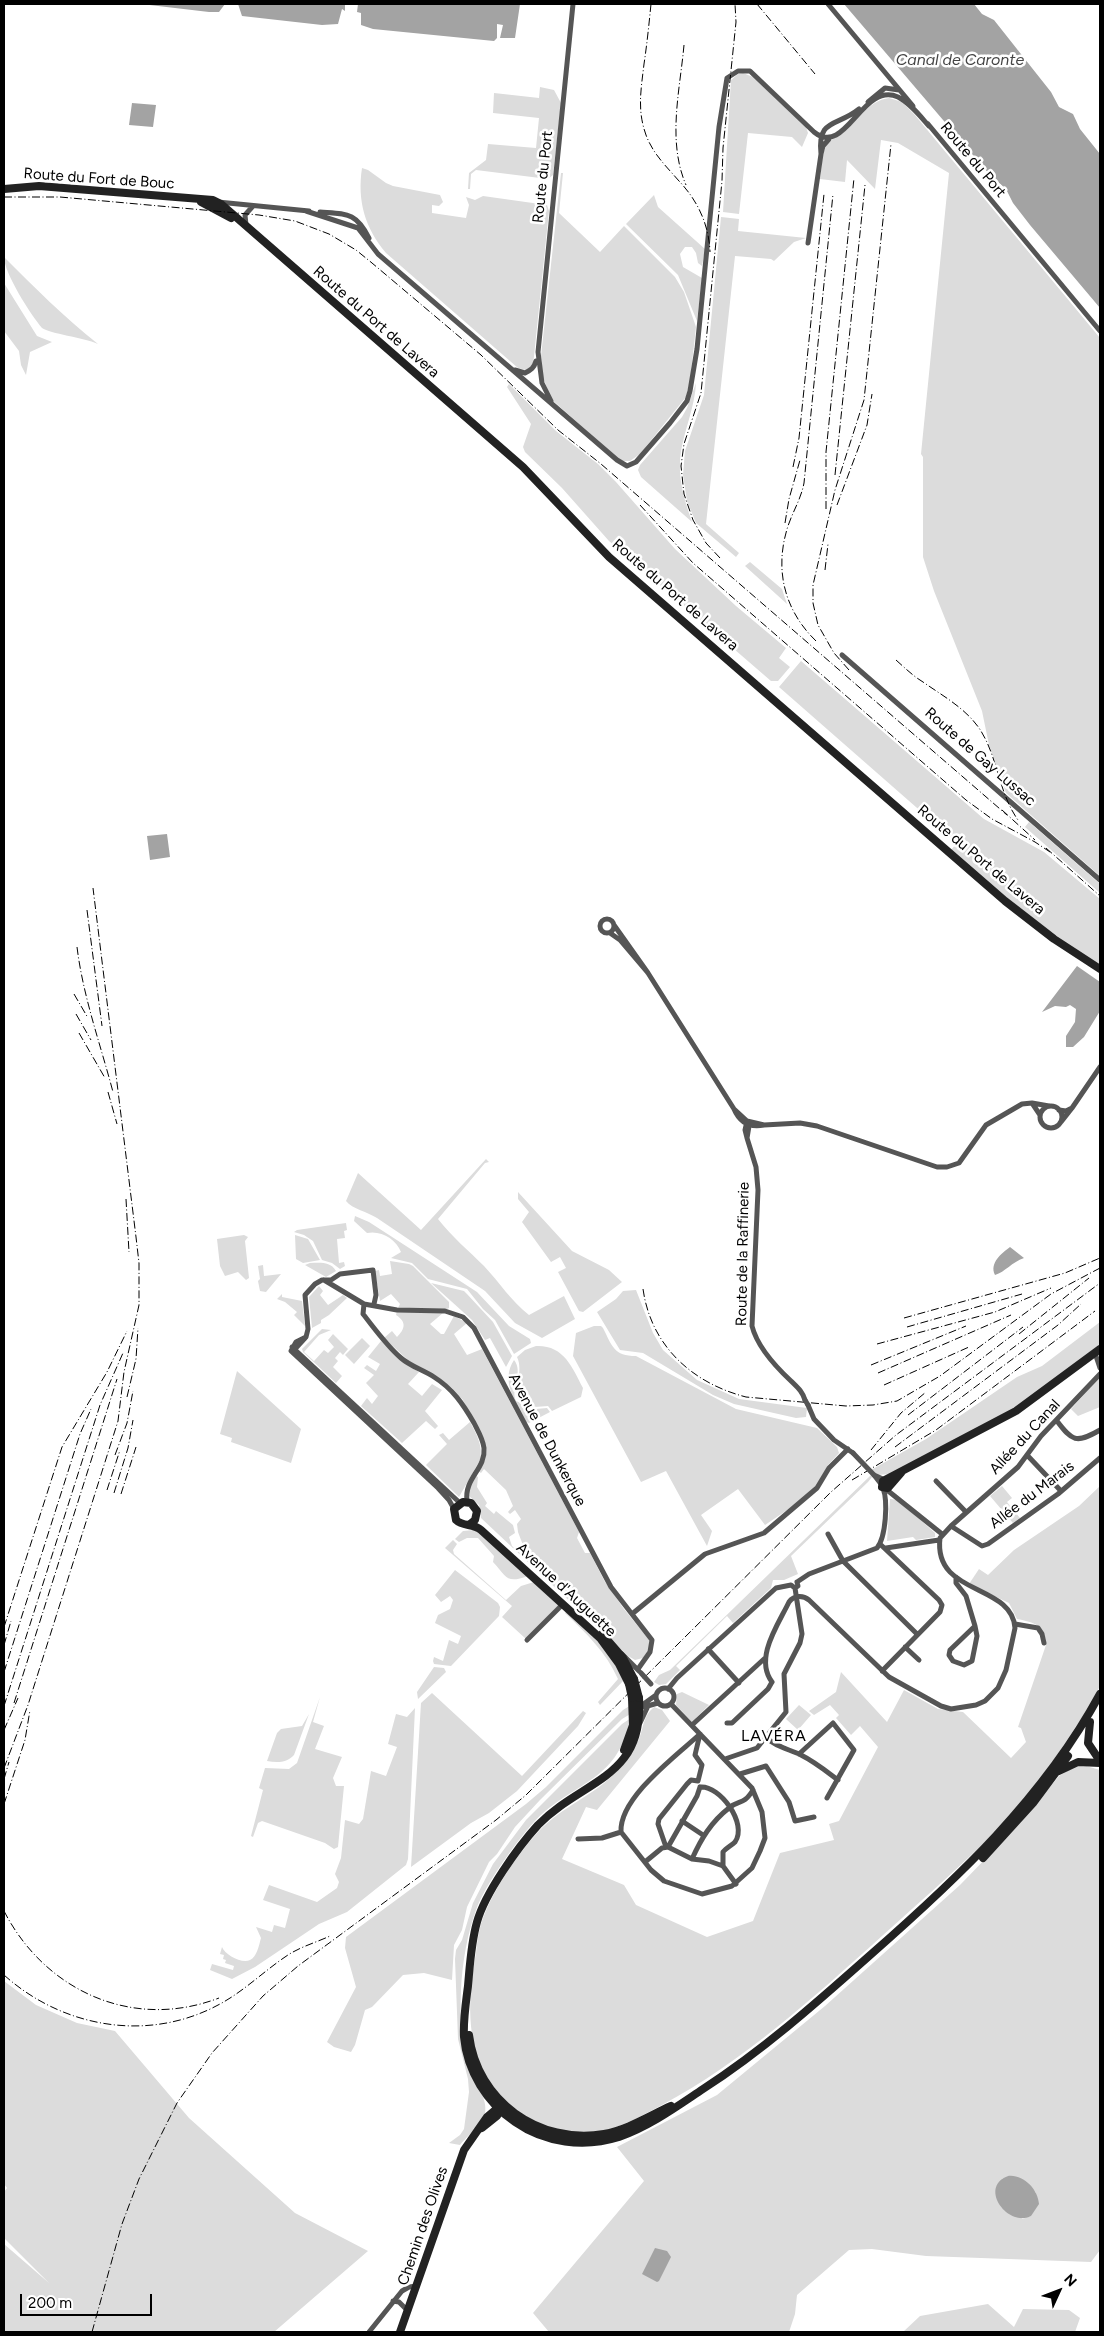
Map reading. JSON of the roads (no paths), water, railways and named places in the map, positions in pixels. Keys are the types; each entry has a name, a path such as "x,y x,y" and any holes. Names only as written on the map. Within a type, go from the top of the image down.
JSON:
{"main road":[{"name":"Route du Fort de Bouc","path":"4,189 39,186 192,199"},
{"path":"192,199 204,202 248,229"},
{"path":"192,199 219,203 248,229"},
{"name":"Route du Port de Lavera","path":"248,229 523,467 609,557 723,657 1005,901 1054,939 1099,968"},
{"path":"885,1485 900,1473 1016,1411 1098,1350"},
{"path":"464,1502 476,1508 476,1518 470,1524 460,1524 456,1520 454,1510 464,1502"},
{"name":"Avenue d'Auguette","path":"476,1518 595,1627 616,1649 631,1681 636,1701 630,1738 615,1768"},
{"name":"Avenue d'Auguette","path":"470,1524 482,1530 563,1604 607,1647 631,1681"},
{"path":"935,1898 999,1834 1036,1791 1064,1754 1100,1694"},
{"path":"517,2124 502,2120 488,2120 483,2091 469,2062 466,2049 464,2037 466,2000 476,1923 485,1902 497,1882 525,1842 542,1822 598,1783 615,1768 629,1751 637,1732 636,1701"},
{"path":"483,2091 517,2124 529,2131 555,2140 578,2143 604,2141 639,2128 663,2116 742,2063 790,2026 935,1898 968,1872 1003,1837 1058,1772 1100,1704"},
{"path":"1090,1722 1088,1743 1100,1762"},
{"path":"1058,1772 1078,1762 1100,1762"},
{"path":"466,2000 470,2038 477,2066 500,2108 537,2127 578,2137 619,2130 692,2096"},
{"name":"Chemin des Olives","path":"400,2332 464,2150 476,2132 500,2108"}],"street":[{"name":"Route du Port","path":"538,352 573,4"},
{"name":"Route du Port","path":"828,4 1100,331"},
{"path":"874,60 891,83 892,88"},
{"path":"306,211 358,228 378,254 617,460 627,466 632,465 644,454 687,401 693,379 719,127 727,78 738,71 750,71 820,137 830,139"},
{"path":"808,243 823,146 869,104 886,96 892,88"},
{"path":"821,154 820,137 826,127 850,115 882,90 892,88 902,92"},
{"path":"886,96 900,99 929,126"},
{"path":"204,202 347,214 357,218 378,254"},
{"path":"248,229 245,216 253,206"},
{"path":"510,367 519,372 530,371 534,366 538,352"},
{"path":"538,352 538,368 546,394 562,412"},
{"name":"Route de Gay Lussac","path":"842,655 1100,880"},
{"path":"648,973 620,940 610,932 602,930 602,923 608,920 614,925 648,973 734,1108 747,1124 800,1124 817,1126 938,1167 946,1167 962,1160 986,1125 1022,1104 1032,1103 1066,1111 1072,1108"},
{"path":"610,932 614,925"},
{"path":"1032,1103 1040,1115 1041,1122 1046,1127 1056,1127 1072,1108 1100,1067"},
{"path":"1040,1115 1049,1106"},
{"path":"1058,1109 1062,1115 1061,1122"},
{"name":"Route de la Raffinerie","path":"747,1124 745,1133 756,1167 758,1190 752,1326 758,1342 791,1381 801,1389 814,1418 836,1442 854,1452 874,1476 941,1537"},
{"path":"293,1349 306,1336 308,1329 305,1295 315,1284 324,1280 331,1280 337,1275 373,1270 376,1294 374,1304"},
{"path":"336,1287 337,1275"},
{"path":"293,1349 464,1502 468,1483 481,1463 484,1448 478,1432 460,1400 434,1377 402,1358 382,1338 363,1314 364,1304 324,1280"},
{"name":"Avenue de Dunkerque","path":"364,1304 374,1304 397,1310 445,1311 463,1317 474,1328 611,1587 652,1640 651,1648 639,1671"},
{"path":"293,1349 444,1494 454,1510"},
{"path":"1098,1350 1100,1368"},
{"name":"Allée du Canal","path":"941,1537 966,1512 1015,1471 1041,1436 1100,1374"},
{"path":"1056,1421 1065,1434 1074,1438 1083,1438 1100,1430"},
{"path":"632,1614 699,1558 764,1533 818,1488 829,1468 848,1448"},
{"path":"1027,1455 1061,1491"},
{"name":"Allée du Marais","path":"951,1526 982,1546 988,1544 1061,1491 1100,1458"},
{"path":"936,1481 966,1512"},
{"path":"636,1701 668,1689 708,1649 776,1588 794,1585 809,1574 872,1551 880,1544 883,1536 886,1500 885,1485"},
{"path":"828,1534 843,1561 917,1634"},
{"path":"692,1724 764,1659 768,1646 789,1602 797,1597 806,1598 882,1671 941,1706 952,1709 976,1705 995,1692 1003,1679 1015,1624 1009,1609 1004,1603 971,1588 956,1578 943,1560 941,1537 886,1548"},
{"path":"880,1544 941,1602 941,1610 882,1671"},
{"path":"956,1578 956,1583 966,1596 975,1626 977,1636 972,1662 964,1665 954,1661 950,1656 950,1650 975,1626"},
{"path":"725,1759 757,1748 786,1712 785,1671 802,1638 794,1585"},
{"path":"528,1640 563,1604"},
{"path":"1015,1624 1038,1628 1044,1643"},
{"path":"905,1647 919,1660"},
{"path":"616,1649 632,1662 652,1684 657,1693 658,1703"},
{"path":"708,1649 738,1682"},
{"path":"727,1723 732,1722 768,1690 772,1682 764,1659"},
{"path":"632,1662 644,1660"},
{"path":"772,1682 784,1684"},
{"path":"668,1689 674,1696 671,1704"},
{"path":"636,1701 648,1706 658,1703 663,1706 671,1704"},
{"path":"671,1704 740,1774 753,1790 762,1812 765,1838 752,1868 736,1884 702,1894 664,1881 651,1870 621,1832 620,1824 623,1814 642,1788 700,1734"},
{"path":"637,1732 648,1706"},
{"path":"800,1754 833,1723 854,1750 827,1798"},
{"path":"667,1847 697,1796 702,1765 695,1755 700,1734"},
{"path":"766,1738 772,1744 800,1754 838,1780"},
{"path":"740,1774 766,1766 789,1802 796,1821 814,1818"},
{"path":"667,1847 658,1824 659,1819 687,1784 691,1780 718,1792 730,1807 738,1828 735,1842 723,1852 723,1866 736,1884"},
{"path":"692,1859 702,1835 730,1807 746,1801 753,1790"},
{"path":"682,1821 702,1835"},
{"path":"578,1839 602,1838 621,1832"},
{"path":"645,1862 662,1848 667,1847 692,1859 723,1866"},
{"path":"369,2332 393,2302 409,2287 417,2286"},
{"path":"393,2302 398,2302 408,2311"}],"water":[{"path":"141,4 225,4 219,12 209,12"},
{"path":"238,4 345,4 345,11 342,9 338,24 322,25 242,16"},
{"path":"358,4 520,4 515,38 500,38 503,25 497,24 497,38 494,41 373,29 361,25 361,13 357,12"},
{"name":"Canal de Caronte","path":"844,4 974,4 982,14 994,20 1051,92 1059,107 1073,114 1080,129 1100,154 1100,308 1030,225 1013,203 1006,189 990,175"},
{"path":"132,103 156,105 153,127 129,125"},
{"path":"167,834 170,857 150,860 147,836"},
{"path":"1077,966 1100,982 1100,1011 1084,1037 1073,1047 1066,1047 1066,1036 1075,1022 1076,1009 1070,1005 1066,1007 1055,1006 1042,1012"},
{"path":"1010,1247 1024,1258 995,1275 995,1262"},
{"path":"1008,2176 1019,2177 1024,2180 1036,2193 1039,2204 1031,2216 1022,2218 1013,2216 1000,2205 996,2197 996,2189 999,2181"},
{"path":"655,2248 667,2251 671,2257 657,2282 642,2274"}],"railway":[{"path":"651,4 641,91 643,126 656,154 697,205 705,223 710,252"},
{"path":"720,558 706,543 693,520 684,494 681,466 684,444 701,393 736,22 735,4"},
{"path":"757,4 815,74"},
{"path":"684,45 676,115 676,133 680,168 686,185"},
{"path":"849,670 834,653 818,625 813,603 813,585 835,490 864,400 891,144"},
{"path":"826,509 826,452 854,178"},
{"path":"835,475 865,185"},
{"path":"793,467 799,438 824,194"},
{"path":"816,641 805,629 789,602 782,573 782,558 788,526 804,483 833,194"},
{"path":"4,197 60,197 259,215 295,221 329,234 356,250 481,355 558,430 601,464 1007,815"},
{"path":"837,505 867,425 872,394"},
{"path":"785,523 789,499 800,460"},
{"path":"640,505 693,563 966,800 992,819 1050,852"},
{"path":"825,570 828,544"},
{"path":"896,660 916,677 960,708 979,728 990,750 1006,798 1018,820"},
{"path":"1002,810 1035,840"},
{"path":"1046,848 1100,896"},
{"path":"4,1768 28,1705 118,1421 124,1372 139,1305 139,1263 93,888"},
{"path":"87,910 102,1026"},
{"path":"77,947 88,1001 113,1092"},
{"path":"74,994 88,1018"},
{"path":"76,1014 91,1040"},
{"path":"79,1033 105,1078"},
{"path":"108,1092 117,1124"},
{"path":"126,1199 129,1252"},
{"path":"904,1318 1065,1273 1100,1258"},
{"path":"643,1289 655,1328 665,1345 692,1372 708,1382 726,1391 746,1397 846,1406 873,1405 897,1401 940,1376 1051,1294 1100,1268"},
{"path":"1019,1334 1089,1278"},
{"path":"92,2332 122,2224 139,2179 177,2103 212,2053 263,1996 298,1966 496,1820 526,1795 831,1492 896,1435 1100,1283"},
{"path":"877,1344 995,1312 1051,1288"},
{"path":"907,1327 1022,1294"},
{"path":"895,1447 1058,1325 1081,1304"},
{"path":"852,1480 936,1430 1095,1311"},
{"path":"878,1373 1011,1315"},
{"path":"871,1365 966,1326"},
{"path":"908,1415 1023,1327"},
{"path":"127,1397 136,1359 138,1328"},
{"path":"4,1627 62,1447 107,1372 127,1331"},
{"path":"884,1385 969,1347"},
{"path":"4,1706 100,1405 123,1353"},
{"path":"14,1703 117,1379"},
{"path":"115,1455 127,1423 133,1391"},
{"path":"871,1450 901,1413 926,1392"},
{"path":"4,1672 80,1434 91,1409"},
{"path":"114,1493 128,1448 133,1420"},
{"path":"121,1494 136,1447"},
{"path":"107,1490 120,1450"},
{"path":"4,1645 11,1621"},
{"path":"4,1730 18,1698"},
{"path":"4,1804 25,1740 30,1710"},
{"path":"4,1779 9,1762"},
{"path":"4,1911 21,1939 43,1963 67,1982 95,1997 124,2006 155,2010 187,2007 219,1998"},
{"path":"4,1975 27,1993 53,2007 80,2018 108,2024 136,2026 165,2023 193,2016 220,2004 290,1954 330,1936"}],"district":[{"name":"LAVÉRA","path":"774,1736"}]}
